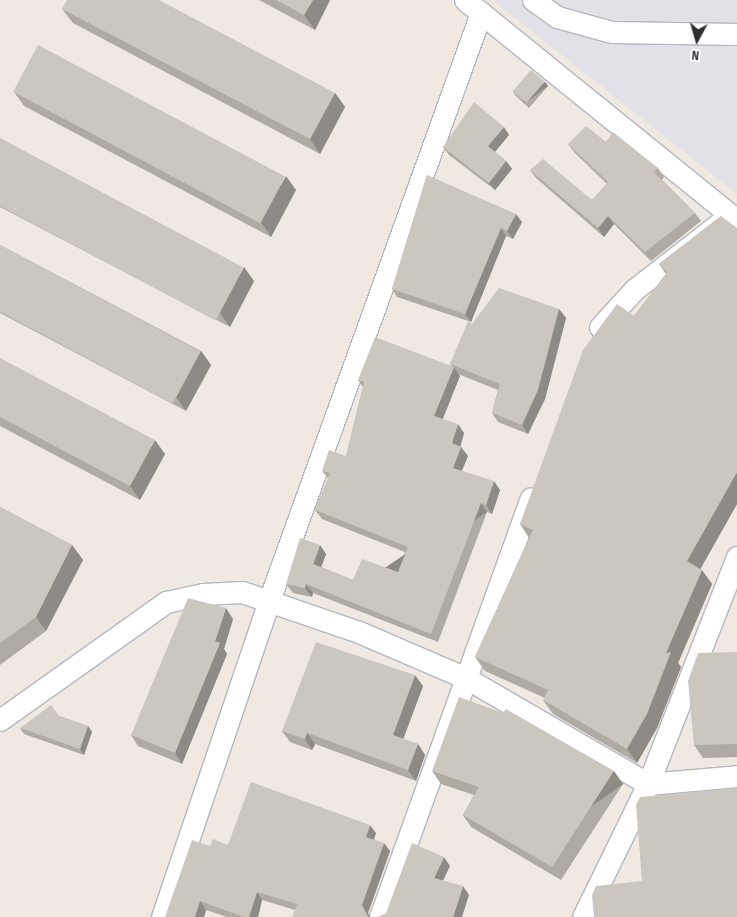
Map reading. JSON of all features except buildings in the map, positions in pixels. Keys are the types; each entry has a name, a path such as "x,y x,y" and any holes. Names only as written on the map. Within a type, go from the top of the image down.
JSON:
{"street":[{"path":"533,0 557,18 612,32 737,34"},
{"path":"162,917 473,6 734,217 635,289 586,347"},
{"path":"380,917 539,476"},
{"path":"583,917 648,784 737,557"},
{"path":"0,720 166,602 203,594 242,592 270,598 466,678 648,784 737,776"}],"shaded area":[{"path":"493,0 737,0 737,194 523,24"}]}
